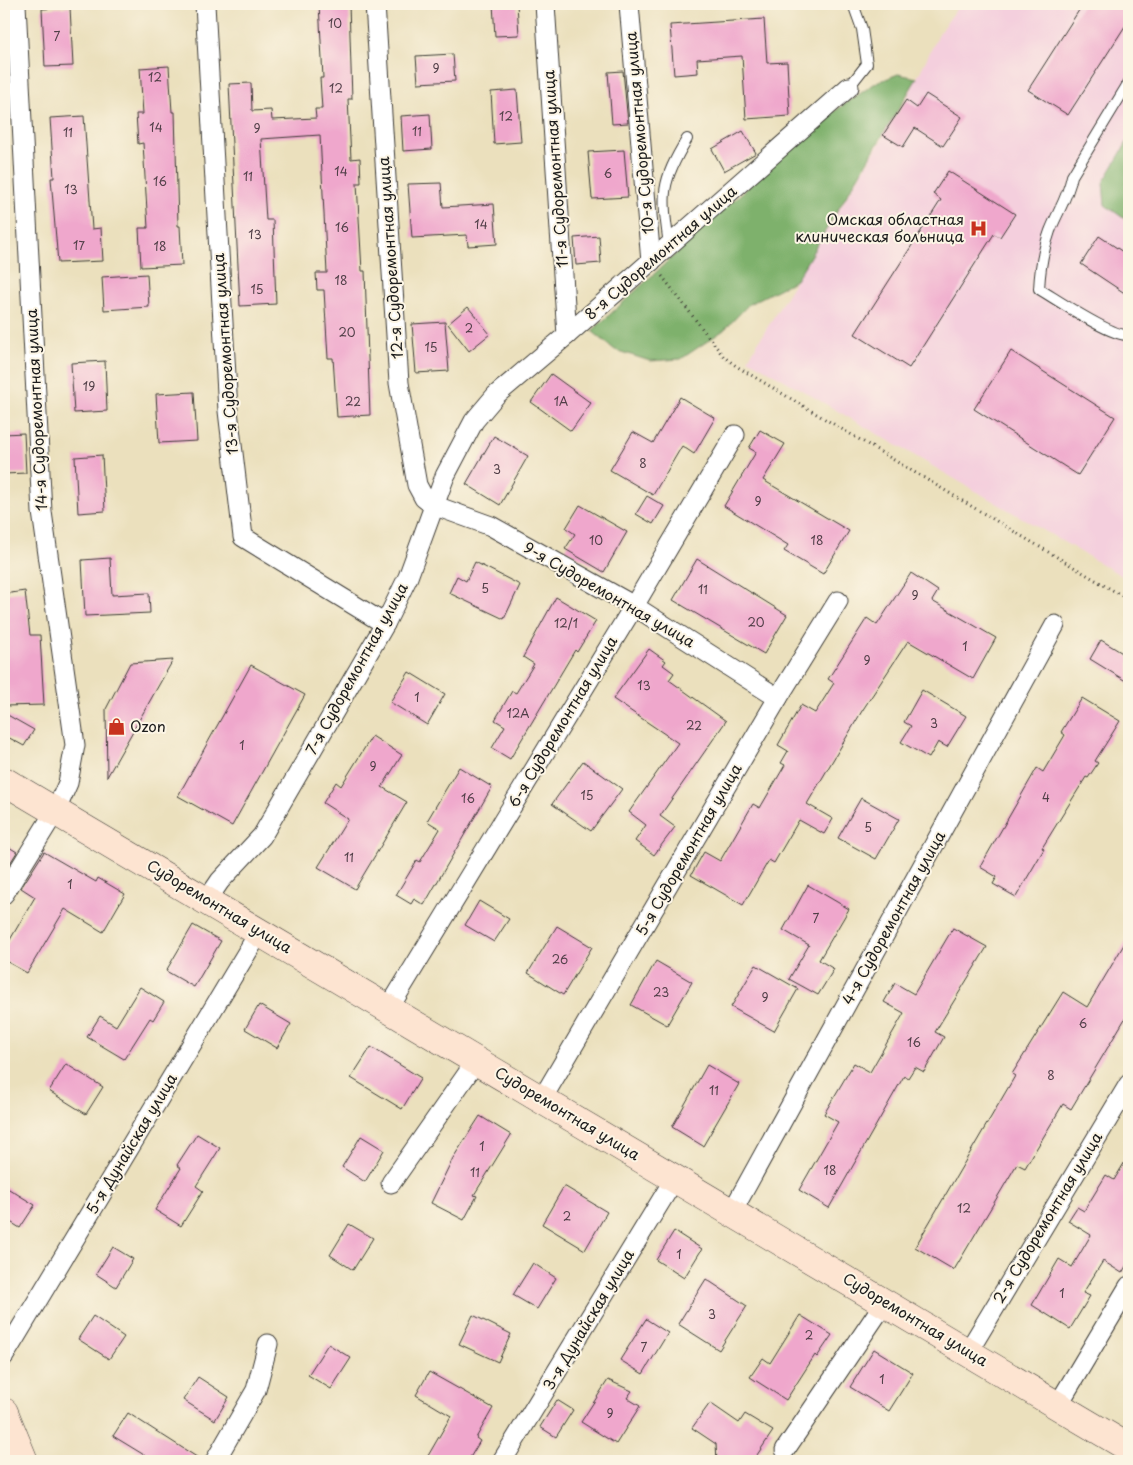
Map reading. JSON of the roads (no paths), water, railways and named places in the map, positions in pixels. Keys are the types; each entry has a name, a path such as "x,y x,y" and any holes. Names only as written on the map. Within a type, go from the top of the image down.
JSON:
{"street":[{"name":"14-я Судоремонтная улица","path":"4,894 56,810 68,783 75,745 42,512 16,4"},
{"name":"13-я Судоремонтная улица","path":"205,4 228,411 243,536 385,624"},
{"name":"12-я Судоремонтная улица","path":"375,4 399,383 417,485 424,498 433,505"},
{"name":"11-я Судоремонтная улица","path":"545,4 567,335"},
{"name":"10-я Судоремонтная улица","path":"629,4 651,262"},
{"name":"8-я Судоремонтная улица","path":"474,420 496,395 651,262 849,86"},
{"name":"7-я Судоремонтная улица","path":"207,900 220,881 262,836 385,624 408,577 445,476 474,420"},
{"name":"6-я Судоремонтная улица","path":"389,1008 634,606 735,435"},
{"name":"9-я Судоремонтная улица","path":"433,505 491,526 634,606 778,698"},
{"name":"5-я Судоремонтная улица","path":"542,1099 778,698 838,601"},
{"name":"4-я Судоремонтная улица","path":"732,1212 1055,624"},
{"name":"Судоремонтная улица","path":"4,781 56,810 1129,1448"},
{"name":"5-я Дунайская улица","path":"4,1356 260,931"},
{"path":"391,1183 477,1060"},
{"name":"2-я Судоремонтная улица","path":"968,1352 1129,1084"},
{"name":"3-я Дунайская улица","path":"502,1461 676,1178"},
{"path":"1058,1405 1129,1286"},
{"path":"784,1450 885,1302"},
{"path":"215,1461 256,1390 268,1344"},
{"path":"4,1412 24,1461"}],"lane":[{"path":"849,86 867,64 862,30 852,4"},
{"path":"1129,82 1072,176 1069,193 1050,230 1041,261 1039,289 1106,329 1129,336"},
{"path":"668,245 664,189 670,167 687,139"}],"place":[{"name":"Омская областная клиническая больница","path":"978,229"},
{"name":"Ozon","path":"116,727"}]}
